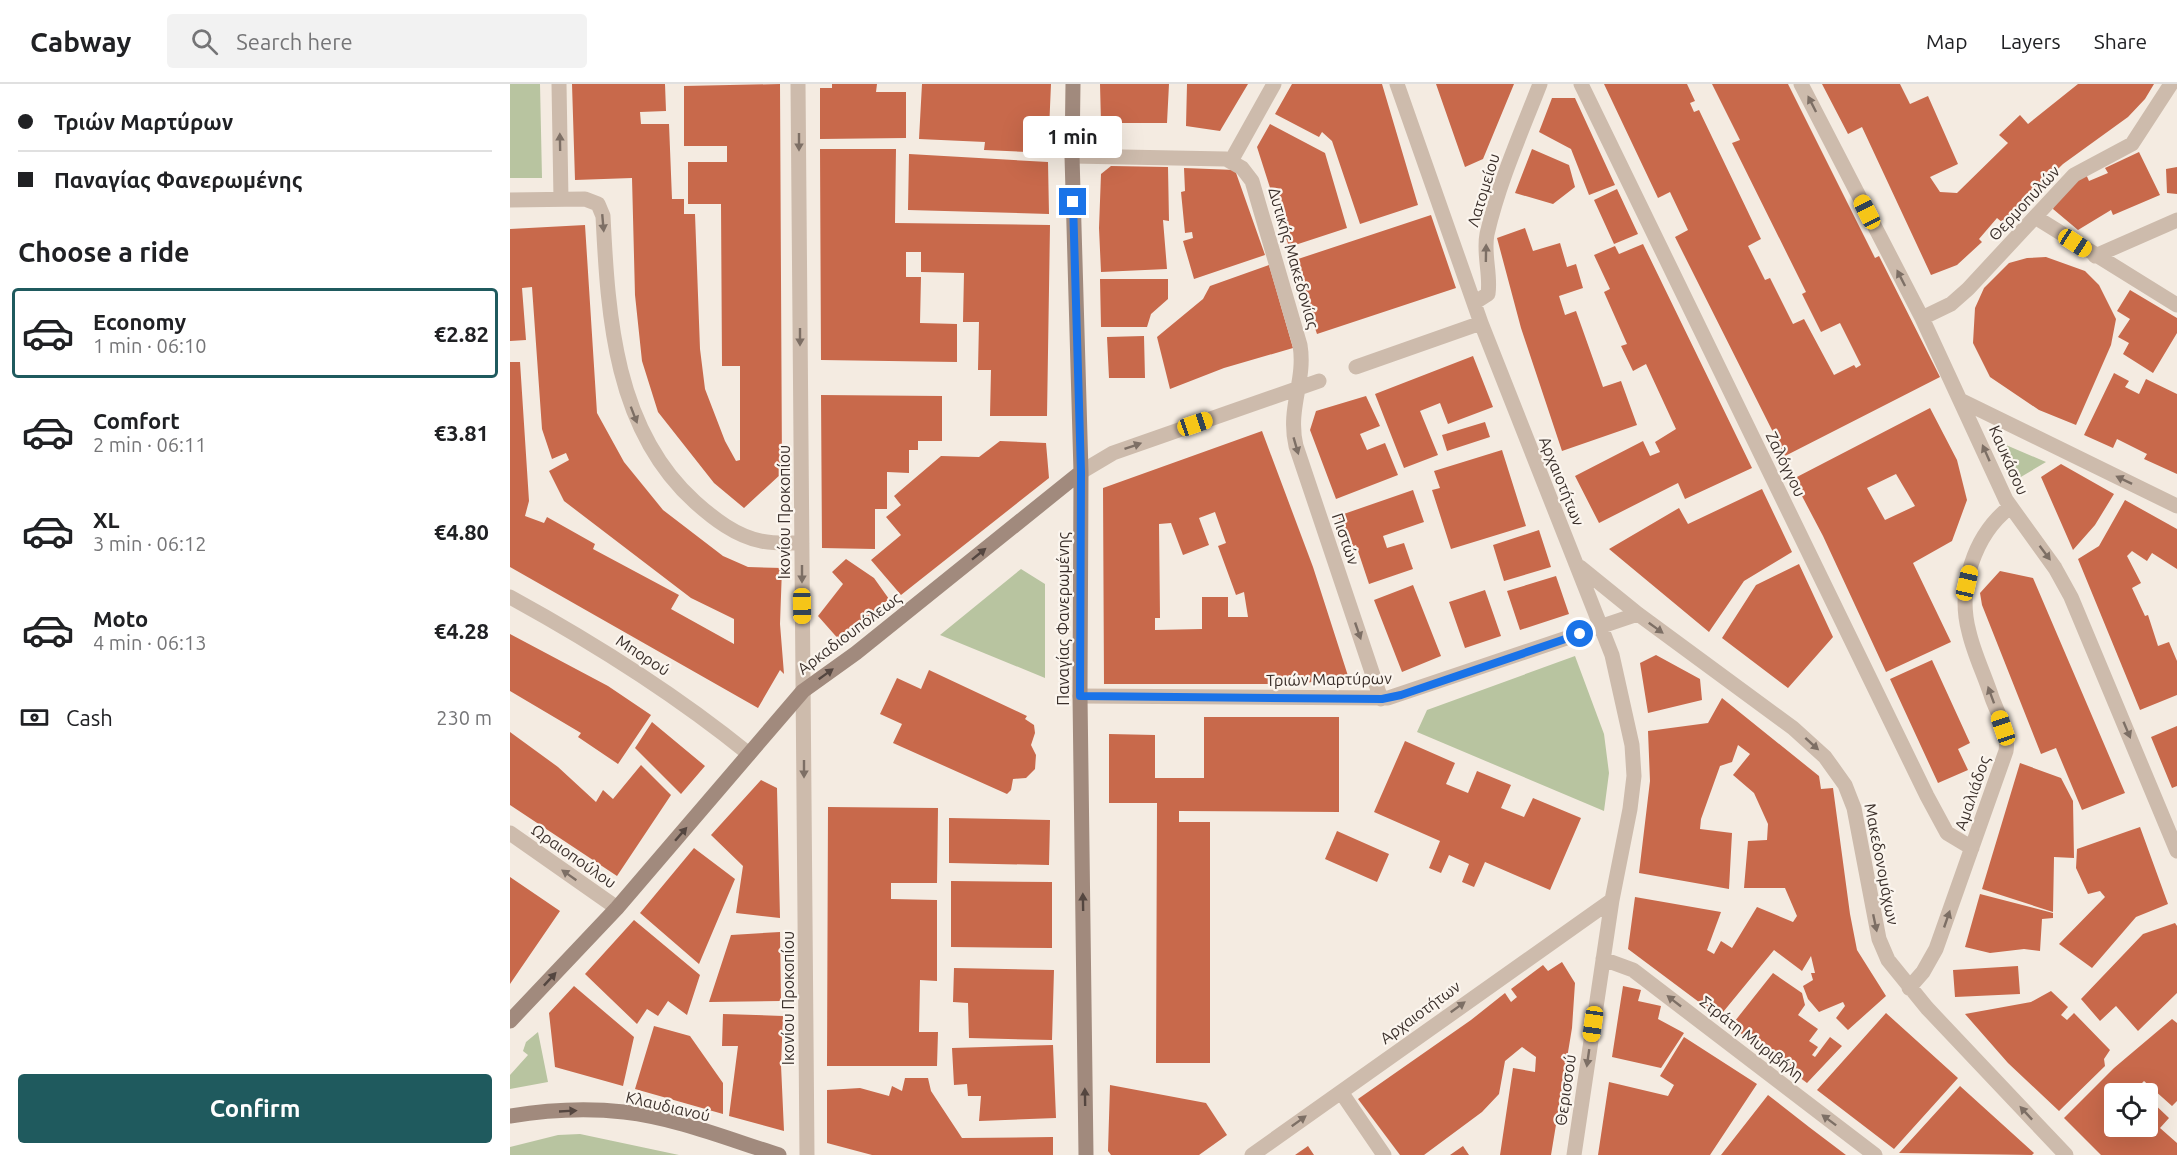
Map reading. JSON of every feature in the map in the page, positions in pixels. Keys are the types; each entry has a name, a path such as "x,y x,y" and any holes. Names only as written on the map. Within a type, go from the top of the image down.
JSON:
{"street":[{"path":"559,84 561,199"},
{"name":"Ικονίου Προκοπίου","path":"798,84 807,1155"},
{"name":"Παναγίας Φανερωμένης","path":"1073,84 1072,156 1081,472 1080,696 1086,1155"},
{"path":"1072,156 1231,161 1274,84"},
{"name":"Αρχαιοτήτων","path":"1397,84 1474,303 1544,489 1578,565 1602,627 1619,679 1632,745 1634,776 1603,958"},
{"name":"Λατομείου","path":"1474,303 1488,294 1485,254 1487,234 1504,178 1540,84"},
{"name":"Ζαλόγγου","path":"1581,84 1942,824 1951,837 1972,848"},
{"name":"Καυκάσου","path":"1802,84 1922,318 2010,507 2055,568 2071,597 2177,852"},
{"name":"Θερμοπυλών","path":"1922,318 1952,304 2074,175 2132,144 2171,92"},
{"name":"Δυτικής Μακεδονίας","path":"1231,161 1250,177 1258,197 1300,345 1301,369 1297,389"},
{"path":"510,200 592,201 602,210 614,335 624,383 634,418 657,461 685,493 730,528 760,541 802,543"},
{"path":"2036,217 2095,256 2177,305"},
{"path":"2095,256 2177,220"},
{"path":"1356,367 1482,323"},
{"name":"Αρκαδιουπόλεως","path":"510,1021 617,908 803,691 856,653 1081,472 1113,453 1319,381"},
{"name":"Πιστών","path":"1297,389 1291,422 1296,446 1382,699"},
{"path":"1962,401 2177,506"},
{"name":"Αμαλιάδος","path":"1909,988 1923,972 1936,949 2006,743 1969,633 1965,599 1977,550 1994,522 2010,507"},
{"name":"Μακεδονομάχων","path":"1578,565 1638,615 1793,728 1826,757 1845,784 1854,808 1882,950 1909,988 2066,1155"},
{"name":"Μπορού","path":"510,597 630,667 704,717 750,754"},
{"name":"Τριών Μαρτύρων","path":"1080,696 1382,699 1401,695 1638,615"},
{"name":"Ωραιοπούλου","path":"510,833 617,908"},
{"name":"Αρχαιοτήτων","path":"1252,1155 1612,900"},
{"name":"Θερισσού","path":"1574,1155 1603,958"},
{"name":"Στράτη Μυριβήλη","path":"1603,958 1633,970 1875,1155"},
{"path":"1341,1092 1384,1155"},
{"name":"Κλαυδιανού","path":"510,1116 578,1111 624,1112 674,1123 778,1155"}],"green space":[{"path":"510,84 540,84 542,178 510,178"},
{"path":"2006,445 2046,462 2014,481 2002,456"},
{"path":"1021,569 1045,584 1045,678 940,635"},
{"path":"1575,656 1604,734 1609,773 1604,811 1417,732 1427,710"},
{"path":"538,1032 548,1082 510,1089 510,1075 528,1055 523,1051 526,1042"},
{"path":"580,1134 679,1155 510,1155 510,1147 558,1135"}],"building":[{"path":"572,84 665,84 666,111 640,112 641,124 669,124 672,199 684,199 684,214 695,214 700,349 705,389 725,441 736,461 740,460 740,366 722,366 721,204 688,204 688,162 727,162 727,146 684,146 684,86 780,84 782,473 744,508 714,483 658,412 642,361 635,295 632,178 575,180"},
{"path":"832,84 877,84 876,92 906,92 906,138 820,139 820,88 832,88"},
{"path":"922,84 1051,84 1048,153 984,150 985,142 919,139"},
{"path":"1100,84 1169,84 1167,123 1101,123"},
{"path":"1187,84 1248,84 1220,131 1186,126"},
{"path":"1292,84 1382,84 1418,205 1360,224 1332,141 1322,132 1319,137 1275,114"},
{"path":"1436,84 1514,84 1483,159 1465,167"},
{"path":"1604,84 1687,84 1695,101 1690,103 1694,112 1699,110 1761,239 1748,246 1765,280 1770,278 1793,324 1804,319 1834,375 1854,365 1856,368 1861,365 1840,323 1821,332 1802,294 1806,292 1732,143 1740,140 1712,84 1788,84 1875,258 1879,256 1940,377 1785,456 1675,237 1688,230 1670,192 1658,198"},
{"path":"1822,84 1900,84 1910,104 1928,96 1958,164 1930,177 1940,192 1957,193 2008,143 1999,135 2020,115 2028,124 2078,84 2154,84 2145,99 2128,117 2063,164 2003,223 1997,218 1979,239 1982,242 1957,265 1931,275 1862,127 1848,134"},
{"path":"1552,98 1575,98 1615,185 1589,195 1571,149 1539,132"},
{"path":"1270,124 1325,153 1347,228 1289,247 1257,147"},
{"path":"820,149 896,149 895,223 1050,225 1047,416 990,416 991,370 978,370 979,322 963,322 964,273 921,272 921,252 906,252 906,277 921,277 920,323 957,324 957,362 821,360"},
{"path":"1532,149 1569,165 1575,187 1553,204 1515,193"},
{"path":"2139,152 2160,195 2113,215 2111,210 2078,230 2053,209 2056,197 2085,172 2089,181 2108,173 2105,168"},
{"path":"909,154 1048,162 1049,214 908,210"},
{"path":"1111,166 1168,167 1169,221 1163,220 1167,269 1101,272 1099,228 1101,174"},
{"path":"2177,167 2177,194 2167,193 2166,169"},
{"path":"1184,168 1235,170 1265,255 1194,279 1183,241 1193,238 1192,232 1185,233 1181,192 1185,191"},
{"path":"1617,189 1638,234 1614,244 1594,200"},
{"path":"1431,215 1456,288 1317,334 1292,261"},
{"path":"585,225 597,413 624,462 663,510 723,556 748,567 782,568 780,624 784,674 780,670 758,708 510,567 510,362 520,362 529,501 525,516 544,523 547,517 595,544 593,549 679,595 671,609 734,644 734,619 691,598 564,501 549,471 569,460 566,453 552,459 542,429 532,287 522,288 526,340 510,341 510,229"},
{"path":"1525,228 1533,251 1560,243 1567,267 1576,264 1583,288 1559,296 1565,315 1576,311 1603,387 1621,381 1637,425 1562,451 1521,328 1497,238"},
{"path":"1643,244 1752,468 1685,499 1678,483 1599,523 1575,476 1643,441 1650,456 1660,452 1655,442 1676,429 1646,364 1633,371 1621,346 1627,344 1604,292 1610,289 1594,255 1615,246 1619,254"},
{"path":"2046,257 2085,271 2099,285 2116,319 2111,345 2076,425 2039,410 1990,377 1973,343 1975,308 1984,288 2009,263 2027,258"},
{"path":"1269,265 1293,348 1224,368 1170,389 1157,337 1203,299 1210,286"},
{"path":"1100,279 1168,279 1168,299 1151,314 1147,327 1101,327"},
{"path":"2130,290 2177,318 2177,333 2153,373 2123,354 2129,343 2118,337 2130,319 2117,311"},
{"path":"1144,336 1145,378 1109,378 1107,337"},
{"path":"1473,356 1493,407 1448,424 1440,403 1420,411 1438,455 1404,468 1375,394"},
{"path":"2114,373 2129,381 2125,387 2139,394 2146,379 2177,394 2177,474 2144,459 2147,454 2117,439 2113,448 2084,435"},
{"path":"821,395 942,396 942,441 918,441 918,450 909,450 909,473 887,472 887,509 875,509 875,549 822,548"},
{"path":"1366,396 1380,426 1360,434 1367,450 1385,443 1398,475 1336,499 1310,430 1316,411"},
{"path":"1930,408 1957,460 1967,500 1952,541 1913,563 1951,642 1886,672 1823,536 1793,479","holes":["1896,474 1915,506 1885,520 1867,488"]},
{"path":"1485,422 1490,437 1447,451 1442,435"},
{"path":"1262,431 1313,567 1349,679 1290,684 1104,684 1103,488","holes":["1215,512 1226,543 1218,546 1236,595 1244,592 1248,617 1228,617 1228,597 1202,597 1202,629 1155,630 1155,618 1160,618 1159,524 1171,523 1183,555 1209,545 1199,518"]},
{"path":"1000,441 1046,443 1049,478 901,595 871,560 901,535 886,517 901,505 894,496 941,456 979,457"},
{"path":"1502,450 1526,526 1451,549 1432,490 1440,488 1434,471"},
{"path":"2061,464 2114,494 2095,525 2073,550 2041,477"},
{"path":"1762,489 1792,552 1744,581 1709,632 1609,549 1679,508 1688,524"},
{"path":"1413,490 1424,522 1383,536 1387,548 1404,543 1413,569 1369,584 1356,545 1349,548 1338,516"},
{"path":"2125,500 2177,529 2177,569 2152,553 2147,561 2132,551 2127,556 2141,583 2132,588 2145,616 2148,615 2158,646 2169,642 2177,661 2177,695 2140,710 2078,559 2099,546"},
{"path":"1539,530 1551,567 1504,581 1493,545"},
{"path":"846,559 874,578 889,599 841,642 818,616 843,584 832,572"},
{"path":"1799,564 1833,637 1788,688 1722,638 1756,585"},
{"path":"2000,571 2033,578 2125,793 2082,810 2056,748 2041,754 1982,605 1980,593"},
{"path":"1556,576 1569,614 1520,630 1507,591"},
{"path":"1413,585 1441,656 1402,672 1374,600"},
{"path":"1485,590 1501,636 1465,648 1449,602"},
{"path":"510,634 608,686 651,715 618,764 578,737 581,733 510,691"},
{"path":"1656,655 1700,679 1702,700 1648,713 1640,663"},
{"path":"1932,660 1970,743 1958,749 1968,770 1938,783 1890,679"},
{"path":"929,670 1027,716 1025,719 1034,725 1035,733 1031,745 1036,755 1035,769 1026,778 1013,779 1011,790 1007,794 893,743 902,724 880,714 897,678 921,689"},
{"path":"1722,698 1819,776 1821,789 1833,788 1857,950 1886,996 1848,1030 1836,1018 1845,1006 1843,1002 1819,1012 1808,999 1803,986 1813,980 1811,973 1815,973 1811,956 1802,971 1774,950 1719,1017 1628,949 1635,897 1721,912 1707,950 1714,954 1721,941 1732,948 1757,907 1793,922 1797,916 1785,888 1744,888 1748,841 1767,840 1768,824 1754,793 1733,775 1750,754 1738,745 1732,762 1720,766 1701,819 1700,829 1732,833 1729,889 1639,873 1650,781 1648,731 1708,723"},
{"path":"1204,717 1339,717 1339,812 1179,811 1179,822 1210,822 1210,1063 1156,1063 1157,803 1109,803 1109,734 1155,735 1155,778 1204,778"},
{"path":"652,722 705,766 681,794 635,748"},
{"path":"2177,726 2177,786 2172,788 2151,737"},
{"path":"510,732 558,767 596,802 603,790 613,799 641,765 671,795 617,876 510,805"},
{"path":"1405,741 1455,763 1446,784 1468,793 1477,771 1511,785 1501,808 1524,817 1533,798 1581,818 1550,890 1485,862 1474,887 1462,882 1469,864 1449,855 1441,873 1429,868 1440,841 1374,812"},
{"path":"2020,763 2061,778 2073,801 2074,858 2054,857 2053,912 1982,889"},
{"path":"761,780 777,788 780,918 736,913 743,866 711,835"},
{"path":"828,807 938,808 937,883 891,883 891,899 937,900 937,981 920,980 919,1032 938,1032 937,1066 827,1066"},
{"path":"949,818 1050,820 1049,865 949,863"},
{"path":"2140,827 2168,904 2136,917 2092,968 2059,944 2105,897 2100,891 2088,894 2076,868 2077,849"},
{"path":"1337,831 1389,854 1377,882 1325,859"},
{"path":"694,848 735,879 699,964 640,913"},
{"path":"510,877 560,911 510,984"},
{"path":"951,881 1052,882 1052,948 951,947"},
{"path":"1980,894 2053,913 2053,918 2042,919 2040,951 2024,949 1990,953 1965,947"},
{"path":"634,920 700,975 687,1015 668,1001 658,1016 647,1009 637,1024 585,974"},
{"path":"2175,923 2177,926 2177,993 2138,1031 2116,1006 2100,1021 2081,999 2143,934"},
{"path":"780,932 781,1001 709,1002 731,935"},
{"path":"1562,962 1575,983 1572,1028 1551,1155 1500,1155 1513,1068 1535,1072 1536,1057 1522,1047 1505,1061 1499,1094 1482,1112 1424,1155 1400,1155 1358,1099 1471,1020 1505,993 1511,1002 1517,997 1511,989 1543,965 1548,971"},
{"path":"2018,966 2020,994 1955,997 1953,970"},
{"path":"954,968 1054,970 1052,1040 969,1038 968,1003 953,1002"},
{"path":"1773,973 1802,993 1805,1005 1798,1015 1818,1029 1809,1041 1818,1047 1812,1055 1815,1057 1830,1037 1842,1046 1807,1083 1731,1026"},
{"path":"574,986 634,1037 623,1086 555,1067 549,1013"},
{"path":"1623,986 1641,990 1638,1001 1661,1006 1658,1019 1684,1033 1661,1068 1612,1057"},
{"path":"2051,991 2068,1007 2061,1015 2067,1020 2074,1013 2110,1050 2104,1059 2105,1066 2059,1111 2008,1063 1965,1014 2031,1002"},
{"path":"1886,1013 1958,1078 1894,1149 1817,1090"},
{"path":"723,1014 783,1016 781,1065 784,1131 729,1116 738,1046 722,1046"},
{"path":"2172,1019 2177,1023 2177,1101 2172,1106 2158,1094 2158,1083 2144,1081 2142,1083 2104,1083 2104,1137 2158,1137 2158,1108 2169,1118 2160,1128 2177,1143 2177,1155 2101,1155 2064,1118 2114,1068"},
{"path":"654,1026 690,1036 723,1083 723,1114 635,1089"},
{"path":"1684,1037 1757,1084 1710,1155 1598,1155 1609,1082 1668,1096 1674,1085 1660,1076"},
{"path":"1053,1045 1056,1118 979,1121 981,1096 968,1096 967,1084 954,1085 952,1048"},
{"path":"905,1078 928,1078 931,1091 962,1138 1053,1137 1053,1155 872,1155 827,1143 827,1090 860,1088 889,1096 892,1086 902,1091"},
{"path":"1110,1085 1206,1103 1227,1135 1199,1155 1111,1155 1108,1151"},
{"path":"1960,1086 2034,1153 2032,1155 1899,1153"},
{"path":"1768,1095 1809,1127 1846,1155 1721,1155"},
{"path":"1308,1146 1314,1155 1295,1155"},
{"path":"1463,1146 1469,1155 1450,1155"}],"route":[{"path":"1073,202 1081,472 1080,696 1382,699 1401,695 1580,634"}]}
